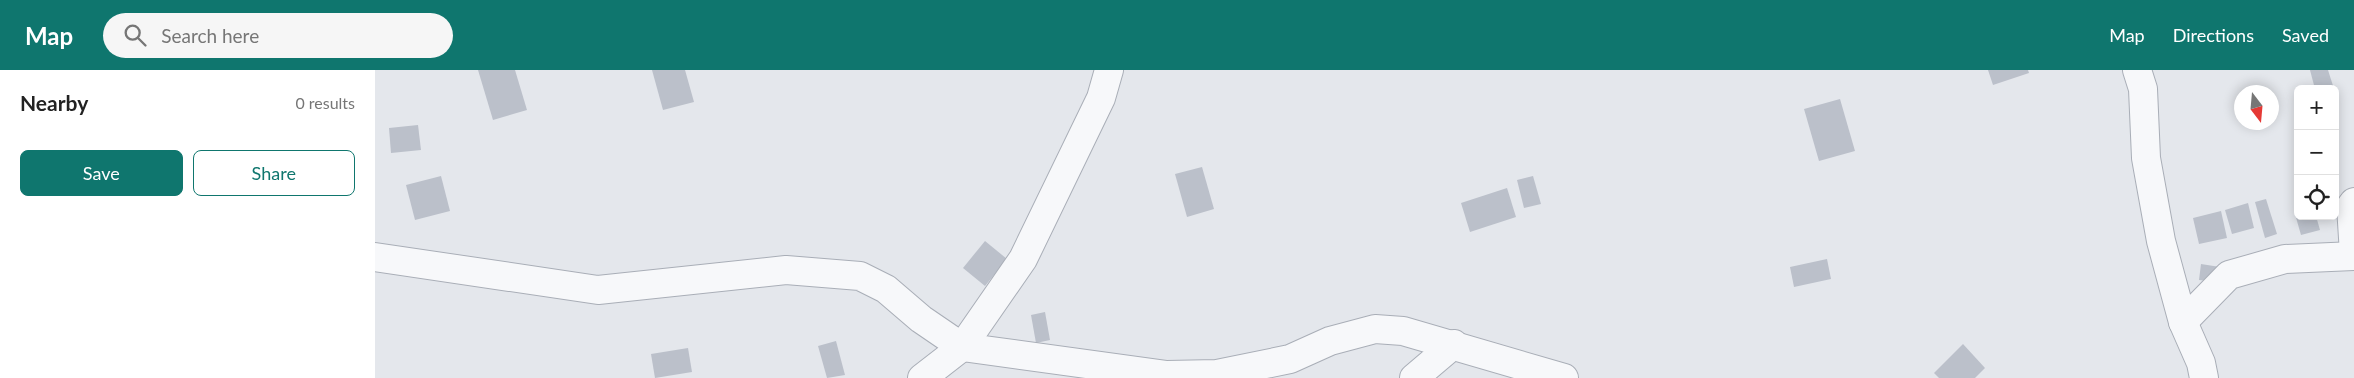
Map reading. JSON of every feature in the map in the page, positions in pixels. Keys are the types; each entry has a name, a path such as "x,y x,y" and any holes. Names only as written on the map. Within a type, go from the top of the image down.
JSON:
{"street":[{"path":"922,378 963,347 1023,259 1101,98 1109,70"},
{"path":"2137,70 2143,89 2146,158 2161,241 2183,322 2201,363 2204,378"},
{"path":"2183,322 2229,275 2285,259 2354,255 2351,206 2354,202"},
{"path":"375,257 598,290 786,270 860,276 886,289 921,320 963,347 1167,375 1217,374 1290,360 1330,340 1375,329 1403,330 1564,378"},
{"path":"1415,378 1454,344"}],"building":[{"path":"478,70 515,70 527,110 493,120"},
{"path":"652,70 685,70 694,102 663,110"},
{"path":"1988,70 2028,70 2029,73 1993,85"},
{"path":"2310,70 2328,70 2333,85 2314,85"},
{"path":"1840,99 1855,151 1819,161 1804,109"},
{"path":"418,125 421,150 391,153 389,128"},
{"path":"1202,167 1214,209 1187,217 1175,174"},
{"path":"441,176 450,211 415,220 406,185"},
{"path":"1533,176 1541,204 1524,208 1517,180"},
{"path":"1507,188 1516,217 1470,232 1461,203"},
{"path":"2266,199 2277,234 2265,238 2255,202"},
{"path":"2248,203 2254,228 2232,234 2225,210"},
{"path":"2221,211 2227,238 2199,244 2193,218"},
{"path":"2297,220 2317,220 2320,230 2301,235"},
{"path":"985,241 1007,259 985,286 963,268"},
{"path":"1827,259 1831,279 1794,287 1790,267"},
{"path":"2201,264 2220,267 2217,282 2199,280"},
{"path":"1045,312 1050,340 1036,343 1031,315"},
{"path":"836,341 845,375 827,378 818,346"},
{"path":"1963,344 1985,368 1975,378 1939,378 1934,373"},
{"path":"688,348 692,372 655,378 651,354"}]}
